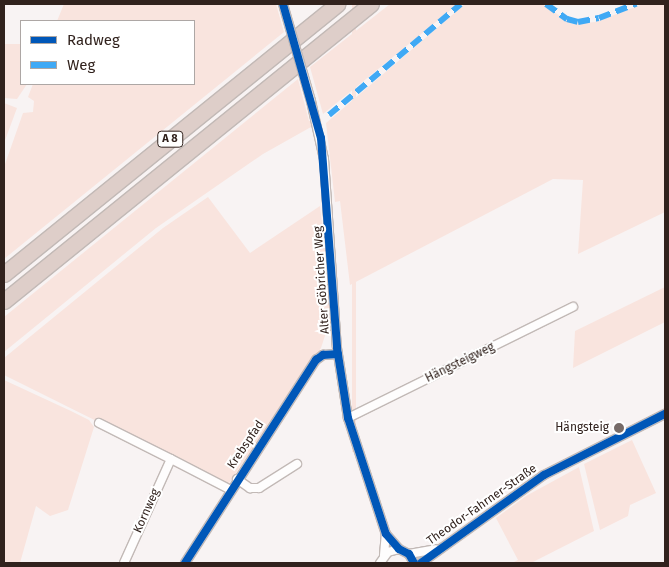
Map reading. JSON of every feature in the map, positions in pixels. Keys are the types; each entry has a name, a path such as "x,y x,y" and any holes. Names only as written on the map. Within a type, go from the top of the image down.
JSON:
{"highway":[{"name":"A 8","path":"4,274 337,4"},
{"name":"A 8","path":"4,301 371,4"}],"street":[{"name":"Alter Göbricher Weg","path":"283,4 311,102 324,159 338,354 348,418 386,534 399,549"},
{"name":"Hängsteigweg","path":"348,418 572,307"},
{"name":"Krebspfad","path":"186,563 237,479 316,360 323,355 338,354"},
{"name":"Theodor-Fahrner-Straße","path":"421,563 436,549 544,475 665,414"},
{"path":"99,423 231,490"},
{"name":"Kornweg","path":"124,563 171,460"},
{"name":"Krebspfad","path":"237,479 250,488 259,488 297,464"},
{"name":"Alter Göbricher Weg","path":"384,555 386,534"},
{"path":"380,563 384,555 399,549 409,554 414,563"},
{"name":"Theodor-Fahrner-Straße","path":"409,554 436,549"}],"shaded area":[{"path":"64,4 276,4 284,32 4,259 4,167 23,113 33,112 34,101 28,97 33,85 195,85 195,20 57,20"},
{"path":"352,4 356,4 356,452 352,452"},
{"path":"390,4 458,4 323,114 310,67"},
{"path":"465,4 542,4 572,24 595,22 643,4 665,4 665,212 578,254 583,180 553,179 350,285 340,201 335,202 326,123"},
{"path":"4,44 20,44 20,85 26,85 17,99 4,98"},
{"path":"298,79 309,121 313,120 311,127 263,154 156,228 4,352 4,317"},
{"path":"4,103 17,108 4,143"},
{"path":"208,197 250,253 320,206 330,293 330,320 321,348 227,486 4,375 4,358 163,228"},
{"path":"665,287 665,322 573,368 575,331"},
{"path":"4,380 89,420 94,427 68,510 50,516 36,506 20,563 4,563"},
{"path":"632,440 656,493 630,505 628,516 600,530 584,464"},
{"path":"579,467 594,531 531,563 512,563 518,560 496,518 526,496"}],"marked path":[{"path":"329,115 461,4"},
{"path":"546,4 567,19 578,22 599,18 636,4"}],"cycle path":[{"path":"283,4 321,138 337,348 348,418 386,534 399,549 409,554 414,563"},
{"path":"185,563 316,360 323,355 338,354"},
{"path":"421,563 544,475 665,414"}],"place":[{"name":"Hängsteig","path":"619,428"}]}
